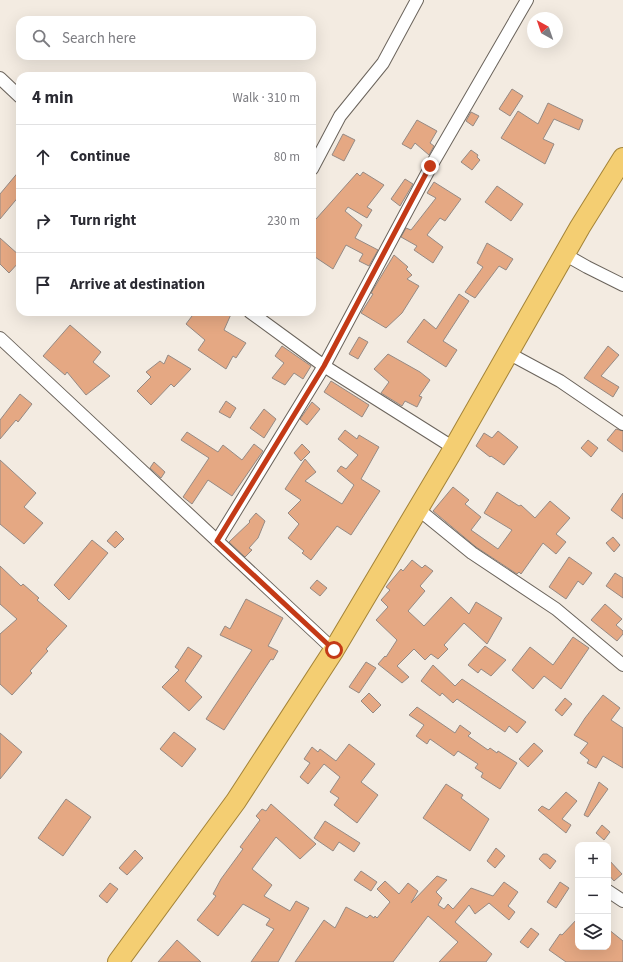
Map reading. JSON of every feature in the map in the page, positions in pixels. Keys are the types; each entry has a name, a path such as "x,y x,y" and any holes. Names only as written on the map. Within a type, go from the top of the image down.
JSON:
{"highway":[{"path":"118,962 232,807 334,650 454,448 564,254 623,158"}],"street":[{"path":"316,161 340,116 384,63 417,0"},
{"path":"217,541 324,366 430,166 526,0"},
{"path":"0,78 16,93"},
{"path":"564,254 587,268 623,285"},
{"path":"255,316 324,366 454,448"},
{"path":"0,338 334,650"},
{"path":"508,353 560,381 623,424"},
{"path":"418,509 472,552 556,609 623,664"},
{"path":"611,893 623,901"}],"building":[{"path":"512,89 523,96 510,116 499,109"},
{"path":"548,103 583,120 579,130 554,119 543,139 554,144 545,164 501,138 518,111 538,124"},
{"path":"471,112 479,116 473,126 466,121"},
{"path":"417,120 437,131 430,143 434,146 429,155 415,143 411,149 402,144"},
{"path":"343,134 355,140 344,161 332,155"},
{"path":"471,150 478,155 477,157 480,160 472,170 461,162"},
{"path":"363,172 384,185 367,207 372,210 367,218 348,207 345,211 362,225 355,238 378,250 369,266 359,261 363,254 346,245 333,269 316,258 316,219 357,173 360,176"},
{"path":"16,175 16,200 0,219 0,194"},
{"path":"405,179 413,184 400,206 391,199"},
{"path":"434,182 461,199 445,221 440,218 427,235 443,247 433,263 414,250 417,246 401,237 406,228 411,230 436,198 427,193"},
{"path":"497,186 523,204 511,221 485,202"},
{"path":"0,238 16,252 16,265 9,273 0,264"},
{"path":"487,243 513,259 506,270 499,266 475,298 465,292 483,267 477,263"},
{"path":"394,255 408,267 406,269 412,275 407,279 419,286 402,313 386,328 361,313"},
{"path":"459,294 469,301 443,341 457,350 446,367 407,342 424,319 436,329"},
{"path":"192,316 230,316 224,330 246,343 236,358 233,356 226,369 198,350 205,340 186,324"},
{"path":"70,325 101,352 93,362 110,376 86,395 67,372 65,375 43,356"},
{"path":"359,337 368,342 358,359 349,354"},
{"path":"282,346 311,366 303,379 294,373 285,385 272,378 284,363 275,356"},
{"path":"608,346 619,355 601,376 619,387 613,397 584,378"},
{"path":"388,354 420,372 430,380 419,396 422,397 417,407 405,401 402,406 381,393 389,382 374,369"},
{"path":"168,355 191,369 174,387 171,384 151,405 137,391 151,377 146,372 160,361 164,364"},
{"path":"331,381 369,405 362,417 324,392"},
{"path":"20,394 32,404 18,422 16,420 0,439 0,420"},
{"path":"226,401 236,408 230,418 219,412"},
{"path":"312,402 320,409 307,425 300,419"},
{"path":"264,409 276,419 264,438 250,428"},
{"path":"616,429 623,431 623,452 607,440"},
{"path":"345,430 357,439 359,435 379,447 361,479 380,491 351,535 337,526 311,560 302,553 304,551 288,538 299,524 288,513 301,500 285,489 305,459 316,472 305,481 342,504 354,485 337,471 341,466 346,469 358,455 338,439"},
{"path":"498,431 518,447 504,465 491,456 490,457 476,446 484,433 492,438"},
{"path":"187,432 218,452 223,445 242,460 254,444 263,451 232,496 208,480 192,504 183,497 209,458 181,440"},
{"path":"588,440 598,448 591,457 581,448"},
{"path":"302,444 310,452 301,461 294,453"},
{"path":"0,460 36,493 24,507 43,523 24,544 0,524"},
{"path":"154,462 165,472 161,478 150,468"},
{"path":"453,487 469,500 465,504 481,517 471,530 498,549 512,530 484,513 497,492 519,506 521,505 535,518 550,501 570,518 556,534 566,542 556,554 543,543 521,574 519,572 517,574 476,547 433,511"},
{"path":"623,493 623,519 611,510"},
{"path":"256,513 265,521 258,538 249,548 252,550 245,557 229,542 250,522 249,521"},
{"path":"116,531 124,539 115,548 107,541"},
{"path":"613,537 620,545 614,552 606,543"},
{"path":"92,540 108,553 69,600 54,585"},
{"path":"569,557 592,573 583,585 578,581 566,599 549,587"},
{"path":"412,560 422,568 425,565 433,571 420,586 425,591 408,611 424,626 451,597 469,614 476,602 502,618 487,644 464,623 444,645 448,649 438,659 431,654 425,660 414,649 397,666 409,677 402,683 378,664 385,656 386,657 397,640 376,620 388,607 381,600 390,590 386,587 401,569 403,571"},
{"path":"0,566 21,586 23,584 39,598 37,600 67,626 46,649 48,651 30,671 32,673 12,695 0,684 0,634 17,619 0,604"},
{"path":"615,573 623,578 623,598 606,586"},
{"path":"317,580 327,588 320,596 310,588"},
{"path":"246,599 283,618 268,646 278,651 273,660 271,659 224,730 206,719 252,650 220,635 225,626 230,629"},
{"path":"605,604 622,619 616,625 623,631 623,634 617,641 591,620"},
{"path":"573,637 589,648 561,689 544,676 533,689 512,670 530,647 553,665"},
{"path":"485,646 506,660 491,676 481,669 478,673 468,665"},
{"path":"188,647 202,656 185,681 202,697 189,711 162,687 179,670 175,667"},
{"path":"366,662 376,668 359,693 349,687"},
{"path":"433,665 455,686 462,679 526,722 517,733 509,726 505,732 457,699 453,703 442,693 440,696 421,681"},
{"path":"369,693 381,705 373,713 361,701"},
{"path":"603,695 620,708 611,720 623,728 623,768 603,756 596,768 587,763 589,760 580,753 588,743 574,735"},
{"path":"565,698 572,704 562,716 555,710"},
{"path":"417,707 455,733 460,725 471,733 468,736 488,750 490,748 497,753 498,751 517,763 500,789 481,777 483,773 475,768 478,764 458,751 454,756 430,739 427,744 416,736 424,725 409,715"},
{"path":"174,732 196,749 182,767 160,749"},
{"path":"0,733 22,752 0,779"},
{"path":"534,743 543,751 528,767 519,759"},
{"path":"349,744 375,764 361,782 378,795 357,823 334,805 339,798 330,792 340,777 324,764 308,784 300,777 310,763 304,759 312,747 318,752 320,749 336,761"},
{"path":"599,782 608,789 588,817 584,815"},
{"path":"446,784 463,795 461,798 489,819 470,851 423,818"},
{"path":"566,792 577,801 562,819 571,825 566,833 538,810 542,806 549,810"},
{"path":"66,799 91,817 63,856 38,838"},
{"path":"271,804 316,844 300,859 276,837 252,869 272,885 264,896 290,911 296,901 309,908 278,962 251,962 274,929 266,925 270,919 243,904 218,936 197,920 216,896 213,894 221,879 243,849 240,847 260,820 256,816 262,809 266,811"},
{"path":"325,821 360,843 354,852 339,842 333,851 314,838"},
{"path":"602,825 610,832 604,840 596,833"},
{"path":"496,848 505,856 495,868 487,861"},
{"path":"135,850 143,858 127,875 119,868"},
{"path":"543,854 547,854 556,861 550,869 539,859"},
{"path":"611,862 622,874 614,881 611,878"},
{"path":"361,871 377,882 371,891 354,880"},
{"path":"437,876 447,880 436,892 442,898 438,905 444,909 448,904 453,909 471,888 493,896 504,882 518,892 508,906 515,912 509,920 489,903 475,914 469,905 455,922 492,954 486,962 439,962 458,942 428,916 393,962 295,962 324,920 335,928 346,907 367,918 370,915 377,918 390,902 377,889 385,881 399,894 408,883 418,891 411,903"},
{"path":"560,882 569,888 556,908 547,902"},
{"path":"110,883 118,889 107,903 99,896"},
{"path":"575,921 575,950 611,950 611,931 623,941 623,962 566,962 549,950 560,934 562,935"},
{"path":"531,928 539,934 528,948 520,942"},
{"path":"177,940 201,962 158,962"}],"route":[{"path":"334,650 217,541 324,366 430,166"}]}
